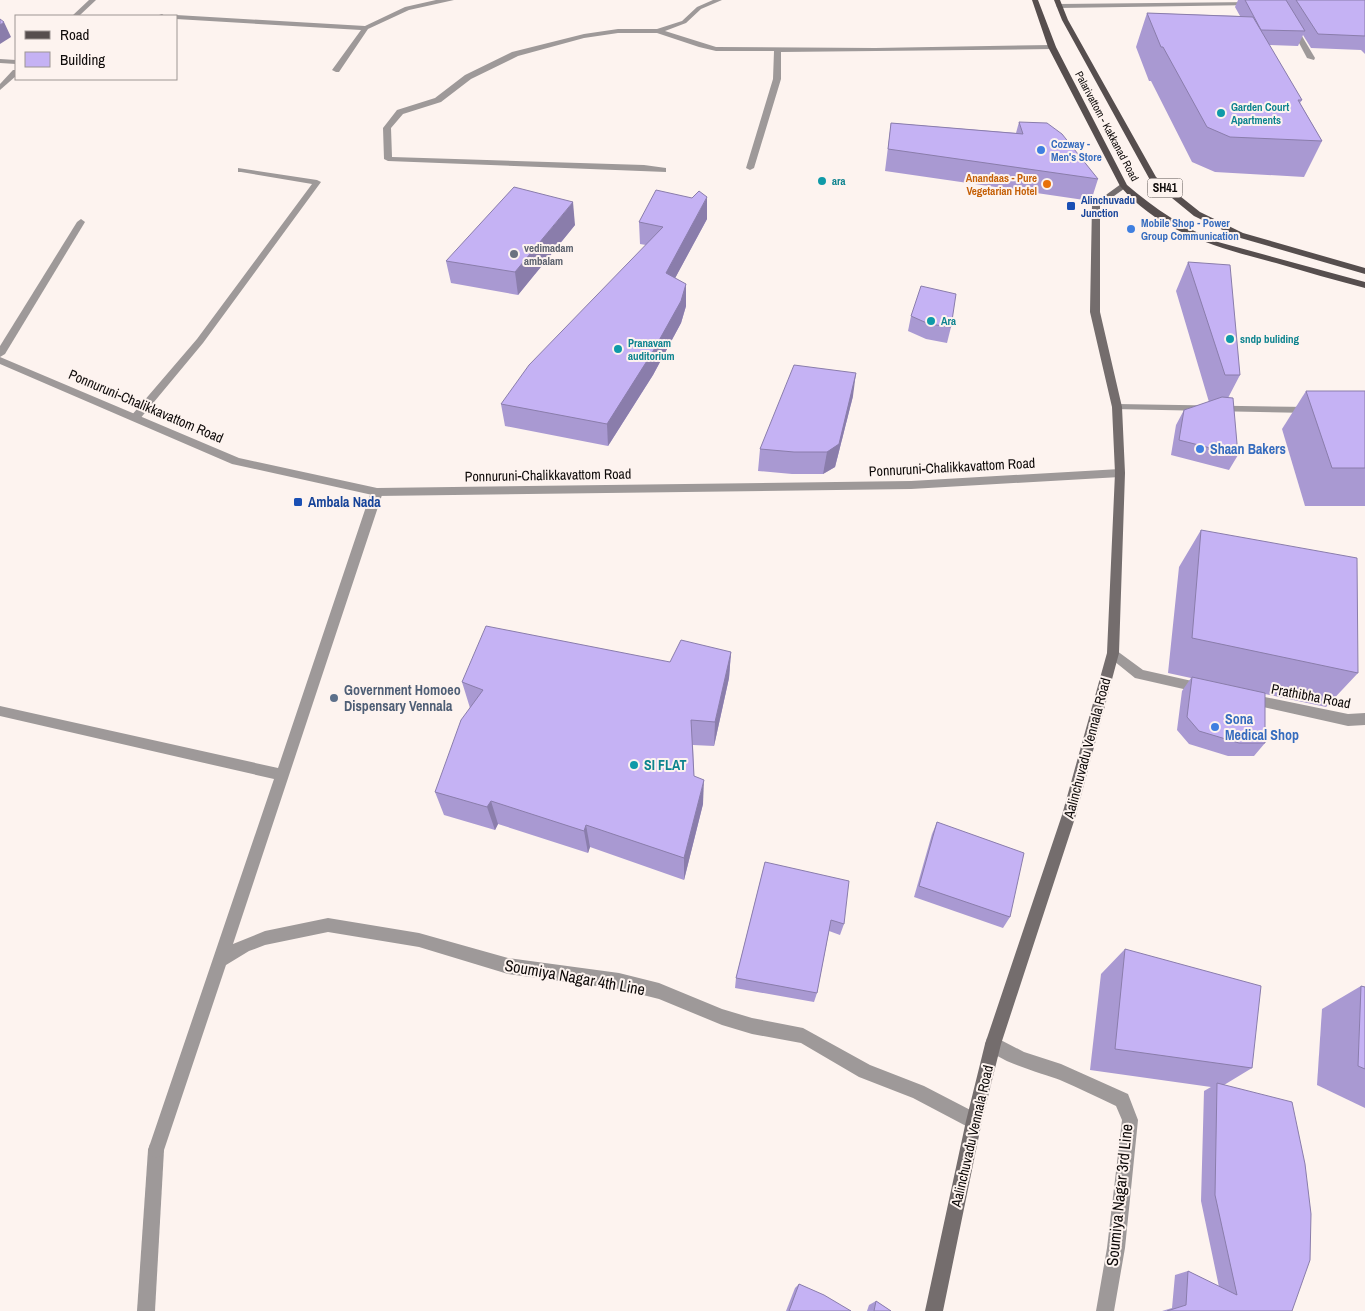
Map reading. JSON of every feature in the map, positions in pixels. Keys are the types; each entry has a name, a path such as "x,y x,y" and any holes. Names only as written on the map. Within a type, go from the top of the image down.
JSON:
{"main road":[{"name":"Palarivattom - Kakkanad Road","path":"1035,0 1054,20 1153,178 1197,214 1240,235 1365,271"},
{"name":"Palarivattom - Kakkanad Road","path":"1058,3 1054,20 1052,47 1124,186 1160,218 1194,236 1262,258 1365,285"},
{"name":"Aalinchuvadu Vennala Road","path":"934,1311 974,1122 993,1044 1069,815 1113,653 1120,473 1117,407 1095,312 1096,205 1124,186"}],"street":[{"path":"76,15 93,0"},
{"path":"336,70 366,28 392,13 408,7 452,0"},
{"path":"663,170 644,167 388,158 387,128 400,112 438,100 468,77 515,54 584,36 618,31 658,31 684,22 699,8 719,0"},
{"path":"1058,3 1261,4"},
{"path":"178,17 366,28"},
{"path":"1289,20 1311,58"},
{"path":"658,31 701,46 716,49 875,50 1052,47"},
{"path":"750,168 776,79 778,49"},
{"path":"0,61 15,62"},
{"path":"0,88 15,73"},
{"path":"135,418 200,342 317,182 241,170"},
{"path":"0,354 81,222"},
{"name":"Ponnuruni-Chalikkavattom Road","path":"0,360 236,461 377,492 911,486 1120,473"},
{"path":"1117,407 1325,411"},
{"path":"146,1311 156,1150 377,492"},
{"path":"1113,653 1139,674 1216,692"},
{"name":"Prathibha Road","path":"1235,696 1348,720 1365,719"},
{"path":"0,711 283,775"},
{"name":"Soumiya Nagar 4th Line","path":"220,960 245,944 328,925 419,940 508,966 619,982 659,991 722,1017 752,1026 802,1036 865,1070 918,1092 974,1122"},
{"name":"Soumiya Nagar 3rd Line","path":"993,1044 1021,1059 1061,1072 1122,1100 1130,1120 1116,1248 1105,1311"}],"building":[{"path":"1245,0 1286,0 1305,31 1261,30"},
{"path":"1296,0 1365,0 1365,36 1318,34"},
{"path":"1147,13 1253,17 1302,100 1298,100 1322,141 1230,137 1207,127 1163,47 1161,47"},
{"path":"1019,122 1047,123 1062,134 1098,179 888,149 891,123 1023,134"},
{"path":"514,187 573,202 515,272 446,261"},
{"path":"656,190 692,198 699,191 707,197 666,273 686,284 681,301 652,353 607,424 501,404 529,365 663,227 639,222"},
{"path":"1188,262 1230,265 1240,375 1225,375"},
{"path":"921,286 956,294 951,327 929,324 911,316"},
{"path":"794,365 856,373 839,444 827,452 760,449"},
{"path":"1306,391 1365,391 1365,468 1332,468"},
{"path":"1222,397 1233,398 1238,455 1179,440 1184,410"},
{"path":"1201,530 1357,558 1358,673 1192,638"},
{"name":"SI FLAT","path":"486,626 670,662 681,640 731,652 715,722 691,720 694,776 704,780 684,858 586,825 584,831 491,801 487,807 435,792 461,720 483,690 462,682"},
{"path":"1192,677 1265,693 1265,743 1239,743 1199,731 1187,717"},
{"path":"937,822 1024,853 1010,917 919,886"},
{"path":"765,862 849,881 844,924 831,920 817,993 736,978"},
{"path":"1125,949 1261,986 1252,1068 1115,1049"},
{"path":"1361,986 1365,987 1365,1069 1358,1066"},
{"path":"1217,1083 1292,1102 1305,1164 1311,1214 1310,1260 1292,1311 1167,1311 1186,1305 1188,1271 1237,1295 1215,1195"},
{"path":"799,1284 824,1295 851,1311 789,1311"},
{"path":"876,1301 891,1311 874,1311"}],"place":[{"name":"Garden Court Apartments","path":"1221,113"},
{"name":"Cozway - Men's Store","path":"1041,150"},
{"name":"ara","path":"822,181"},
{"name":"Anandaas - Pure Vegetarian Hotel","path":"1047,184"},
{"name":"Alinchuvadu Junction","path":"1071,206"},
{"name":"Mobile Shop - Power Group Communication","path":"1131,229"},
{"name":"vedimadam ambalam","path":"514,254"},
{"name":"Ara","path":"931,321"},
{"name":"sndp buliding","path":"1230,339"},
{"name":"Pranavam auditorium","path":"618,349"},
{"name":"Shaan Bakers","path":"1200,449"},
{"name":"Ambala Nada","path":"298,502"},
{"name":"Government Homoeo Dispensary Vennala","path":"334,698"},
{"name":"Sona Medical Shop","path":"1215,727"},
{"name":"SI FLAT","path":"634,765"}]}
